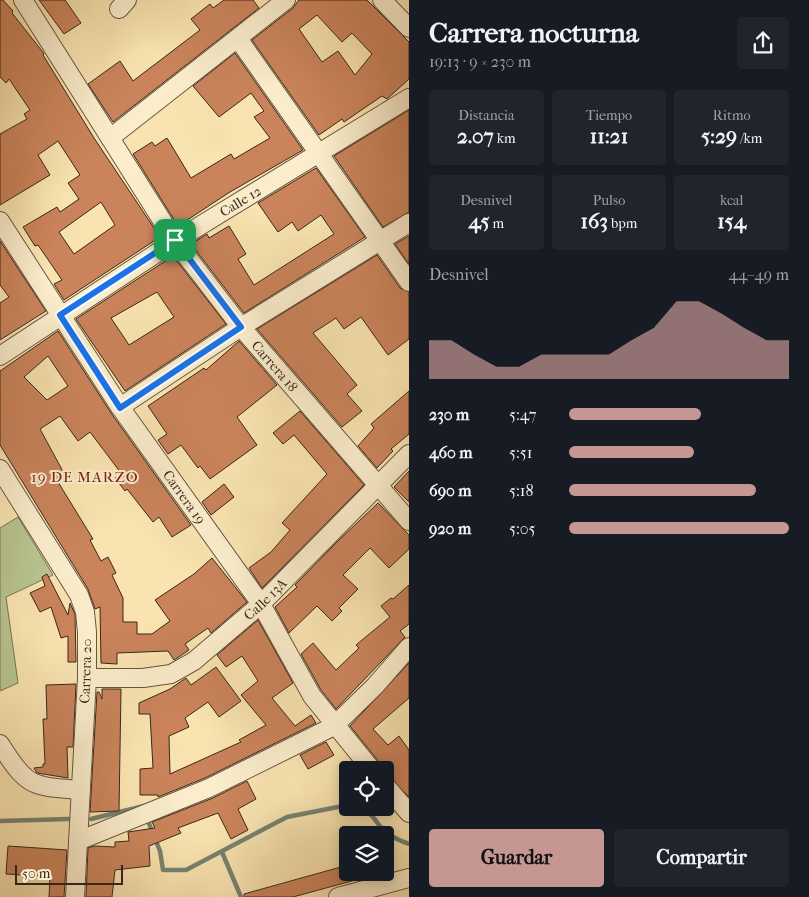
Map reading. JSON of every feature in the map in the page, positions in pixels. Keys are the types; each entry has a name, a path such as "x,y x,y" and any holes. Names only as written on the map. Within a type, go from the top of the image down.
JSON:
{"street":[{"name":"Carrera 18","path":"24,0 175,240 241,327 409,521"},
{"path":"110,138 239,40 286,0"},
{"path":"382,0 409,28"},
{"path":"239,40 409,282"},
{"name":"Calle 12","path":"0,356 175,240 409,98"},
{"name":"Carrera 19","path":"0,221 120,408 261,604 312,696 334,726 364,761"},
{"path":"120,408 241,327 409,223"},
{"name":"Calle 13A","path":"87,678 143,678 171,674 194,662 261,604 409,454"},
{"name":"Carrera 20","path":"0,469 79,595 85,612 87,678 75,897"},
{"path":"78,841 209,788 334,726 375,686 409,647"},
{"path":"0,744 18,773 28,780 40,786 81,790"},
{"path":"394,796 409,813"},
{"path":"338,897 409,878"}],"green space":[{"path":"18,517 53,575 6,597 18,683 0,691 0,528"}],"building":[{"path":"0,0 3,0 44,54 94,138 160,237 64,300 54,284 62,280 38,245 35,246 23,227 57,207 60,212 79,199 68,183 80,175 58,141 38,155 50,175 0,205 0,134 27,119 24,114 30,110 9,79 6,83 0,77","holes":["101,202 115,225 74,254 59,232"]},
{"path":"39,0 65,0 81,23 64,34"},
{"path":"224,0 253,0 259,8 113,122 88,84 120,61 133,81 200,30 191,19 210,4 213,8"},
{"path":"299,0 367,0 409,42 409,79 387,99 382,96 344,122 342,119 319,135 252,40 293,8","holes":["317,15 342,42 352,33 372,54 355,75 338,51 322,62 299,29"]},
{"path":"235,53 303,150 230,192 178,226 133,154 152,142 155,146 167,138 191,178 231,154 234,159 270,138 254,117 264,111 251,93 219,117 193,86"},
{"path":"409,110 409,212 383,227 334,156"},
{"path":"316,168 365,237 244,313 191,244 207,234 209,238 229,226 246,254 238,259 254,285 334,234 321,215 298,231 292,222 278,232 258,203"},
{"path":"409,236 409,264 395,244"},
{"path":"0,241 46,311 0,340 0,303 9,297 0,285"},
{"path":"377,255 400,288 409,292 409,339 388,355 361,317 344,329 336,318 313,333 357,385 347,394 362,411 342,427 257,329"},
{"path":"173,256 226,324 125,391 76,319","holes":["157,292 174,317 129,345 111,318"]},
{"path":"58,331 111,413 191,525 172,537 159,517 153,522 127,489 125,491 115,478 121,473 90,432 78,441 60,416 40,429 66,477 58,482 93,539 90,540 101,561 108,557 116,573 112,575 123,598 123,622 137,622 137,634 152,634 170,621 155,600 194,574 212,558 247,602 211,633 208,628 185,644 189,650 174,660 168,651 117,653 117,664 101,663 100,607 95,609 88,589 0,445 0,371","holes":["48,356 68,386 47,400 24,377"]},
{"path":"239,341 277,385 237,417 257,445 210,479 200,466 198,468 181,445 168,454 158,440 167,434 148,406 204,368 206,370"},
{"path":"409,391 409,434 391,449 393,451 377,468 358,446 374,428 371,424"},
{"path":"300,411 364,485 262,588 249,568 271,552 290,530 282,523 327,474 294,435 283,444 273,433"},
{"path":"409,471 409,502 394,487"},
{"path":"224,484 234,497 211,515 202,502"},
{"path":"378,503 409,535 409,549 389,568 370,548 343,575 358,589 339,608 342,611 332,621 317,606 289,633 275,607 297,587 295,585 337,542"},
{"path":"47,574 68,615 70,603 75,614 76,662 68,662 68,636 61,638 51,607 40,612 30,593 45,586 42,577"},
{"path":"409,585 409,624 400,631 405,637 336,709 321,690 301,654 313,643 336,670 359,648 356,645 390,617 381,606 391,598 393,599"},
{"path":"258,620 293,683 272,698 295,726 311,715 316,723 205,778 158,797 158,795 140,795 140,769 153,768 150,714 139,714 139,703 170,689 186,678 191,685 216,667 241,701 219,717 208,702 185,718 189,727 169,736 170,774 241,742 239,740 266,725 241,695 258,681 242,656 226,667 217,655"},
{"path":"409,663 409,698 373,729 388,745 399,736 409,750 409,797 394,782 394,761 378,761 350,726"},
{"path":"76,684 73,747 67,747 68,778 37,773 34,768 43,767 43,764 45,764 43,719 47,719 46,685"},
{"path":"102,689 121,689 119,811 90,812 97,692 99,692 102,699"},
{"path":"326,742 334,755 308,769 300,755"},
{"path":"247,781 256,799 238,809 248,830 231,839 218,813 178,828 181,833 149,846 150,866 115,870 112,897 86,897 88,848 94,846 115,847 115,842 129,841 128,832 155,828 152,822 213,798"},
{"path":"8,846 67,850 64,897 49,897 50,877 6,874"},
{"path":"339,868 339,881 352,881 293,897 244,897 244,894"}],"waterway":[{"path":"91,819 144,806"},
{"path":"148,821 160,851 163,870 186,870 287,817 339,807"},
{"path":"372,816 385,832 409,844"},
{"path":"0,821 69,819"},
{"path":"222,852 241,897"}],"district":[{"name":"19 DE MARZO","path":"85,477"}],"route":[{"path":"175,240 241,327 120,408 60,315 175,240"}]}
